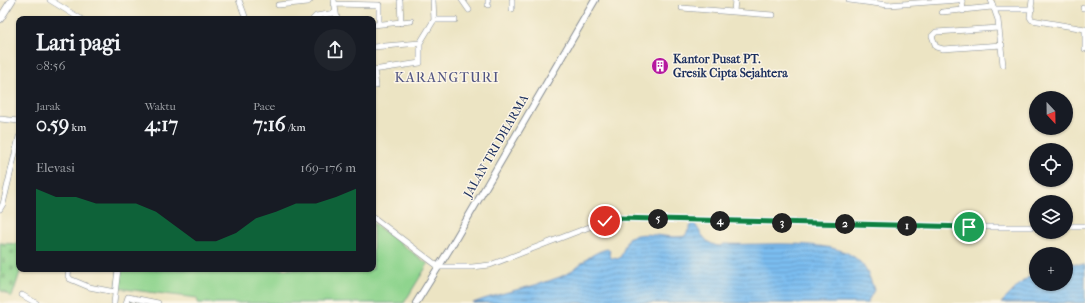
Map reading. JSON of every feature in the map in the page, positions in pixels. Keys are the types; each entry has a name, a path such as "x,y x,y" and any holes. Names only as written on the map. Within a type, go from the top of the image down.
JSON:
{"highway":[{"path":"0,19 12,0"}],"main road":[{"name":"JALAN TRI DHARMA","path":"416,303 439,267 595,0"}],"street":[{"path":"50,0 76,16"},
{"path":"239,0 245,16"},
{"path":"278,4 308,2 310,0"},
{"path":"400,0 401,23"},
{"path":"376,70 420,64 420,43 434,20 433,0"},
{"path":"462,0 469,10"},
{"path":"512,0 512,9"},
{"path":"734,11 735,0"},
{"path":"849,0 888,4 958,0"},
{"path":"962,0 962,11"},
{"path":"991,0 999,28 1003,65"},
{"path":"1032,0 1031,18 1034,20 1085,29 1085,49"},
{"path":"336,16 334,2 379,4 379,24"},
{"path":"682,8 773,15"},
{"path":"942,12 993,8 1032,9"},
{"path":"316,16 335,13"},
{"path":"434,20 455,20"},
{"path":"376,24 411,21"},
{"path":"999,28 936,32 932,36 936,47 943,49 1002,45"},
{"path":"376,47 420,43"},
{"path":"0,119 16,121"},
{"path":"0,209 3,204 16,150"},
{"path":"376,219 439,267 472,267 490,265 605,221 618,218 969,227 1029,227"},
{"path":"1073,226 1085,226"},
{"path":"69,272 68,276 70,279 89,287 115,292"},
{"path":"114,303 118,272"},
{"path":"22,295 36,303"},
{"path":"126,303 128,297 158,303"}],"green space":[{"path":"376,225 428,264 404,303 198,303 197,298 117,288 118,272 376,272"},
{"path":"0,243 16,244 16,272 20,272 12,297 0,290"}],"water":[{"path":"692,224 695,224 708,242 716,246 721,246 724,244 792,244 828,247 843,251 858,260 867,272 874,290 868,301 869,303 473,303 560,277 600,251 607,249 610,251 609,254 611,258 618,259 621,256 628,238 635,235 649,234 671,237 685,236"},
{"path":"1073,264 1085,265 1085,303 1001,303 1029,277 1029,291 1073,291"}],"place":[{"name":"Kantor Pusat PT. Gresik Cipta Sejahtera","path":"660,66"}],"district":[{"name":"KARANGTURI","path":"447,77"}],"route":[{"path":"605,221 618,218 969,227"}]}
